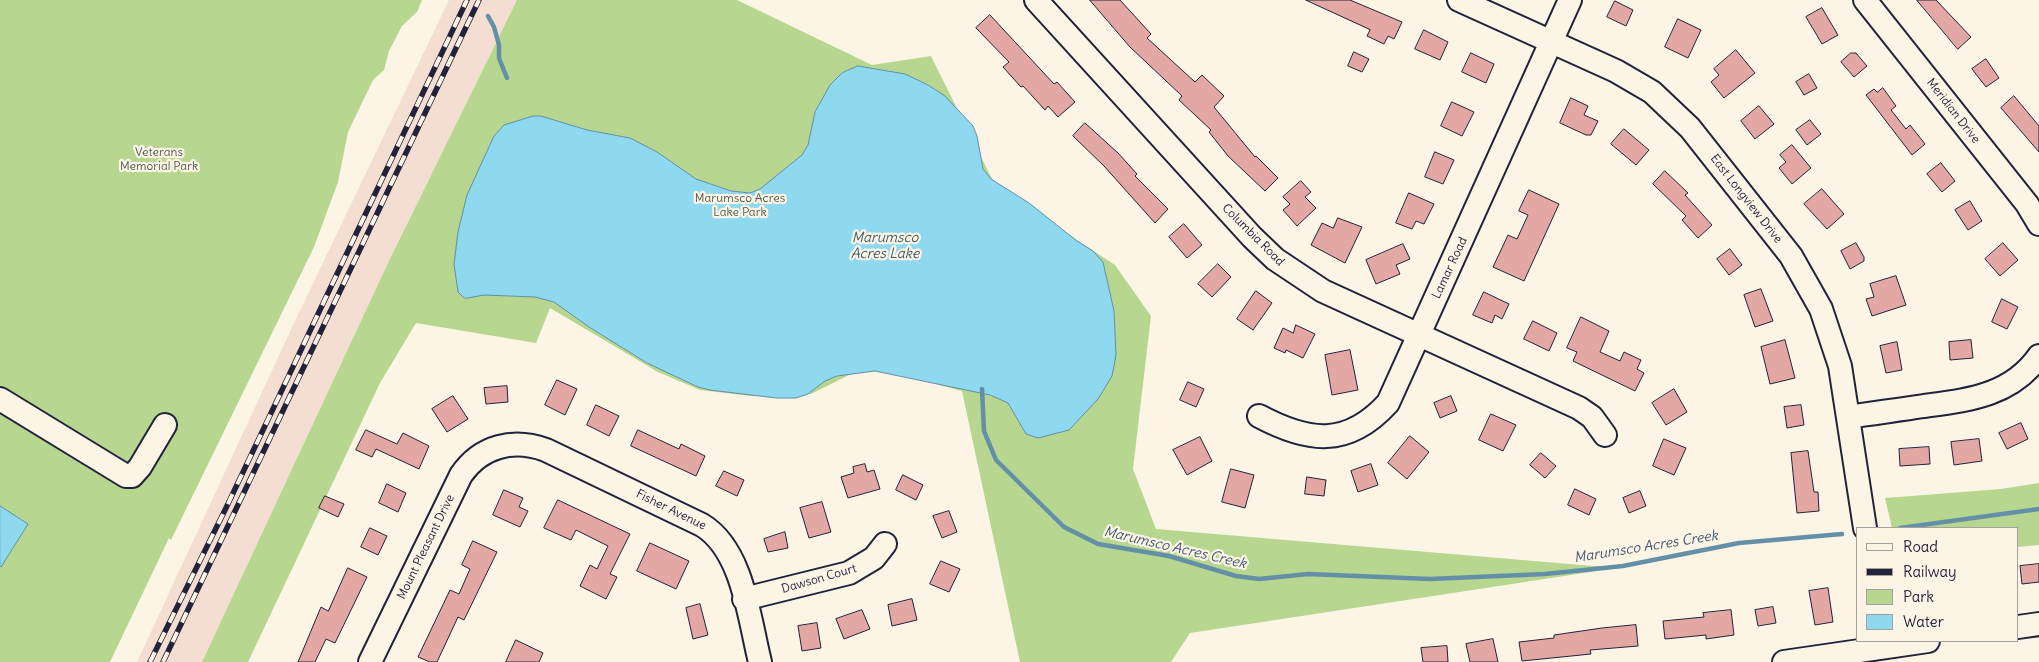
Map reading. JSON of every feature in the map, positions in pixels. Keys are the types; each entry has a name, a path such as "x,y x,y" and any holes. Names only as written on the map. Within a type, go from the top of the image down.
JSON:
{"street":[{"name":"Columbia Road","path":"1036,0 1252,237 1275,259 1323,291 1579,408 1592,417 1604,435"},
{"name":"East Longview Drive","path":"1459,0 1626,76 1665,102 1690,128 1774,233 1796,264 1821,309 1840,366 1865,527"},
{"name":"Lamar Road","path":"1259,416 1282,428 1320,437 1348,433 1363,426 1388,403 1570,0"},
{"name":"Meridian Drive","path":"1865,0 2027,204 2039,224"},
{"path":"1848,417 1985,396 2010,384 2025,372 2039,356"},
{"path":"0,399 126,476 135,474 153,435"},
{"name":"Fisher Avenue","path":"497,447 518,444 546,450 708,528 729,551 744,599 760,662"},
{"name":"Mount Pleasant Drive","path":"370,662 461,475 481,455 497,447"},
{"name":"Dawson Court","path":"744,599 849,572 874,558 885,544"},
{"path":"2019,627 2039,624"},
{"path":"1784,662 1883,650 1923,642"}],"shaded area":[{"path":"449,0 517,0 387,265 202,662 137,662 294,323"}],"green space":[{"name":"Veterans Memorial Park","path":"0,0 422,0 417,12 402,26 389,51 384,70 373,80 348,132 338,182 314,247 171,540 169,538 110,662 0,662"},
{"name":"Marumsco Acres Lake Park","path":"517,0 737,0 872,65 931,56 996,187 1115,265 1151,316 1133,469 1156,529 1617,568 1190,633 1171,662 1020,662 962,391 867,366 811,394 751,396 700,390 658,372 550,308 536,343 416,323 380,383 248,662 202,662 387,265"},
{"path":"2039,483 2039,545 2019,547 2019,527 1892,527 1885,498 2001,489"}],"water":[{"name":"Marumsco Acres Lake","path":"858,66 905,74 945,96 973,126 977,136 983,169 991,179 1029,203 1077,241 1093,251 1103,262 1114,311 1116,355 1112,376 1098,399 1069,430 1038,438 1026,434 1008,403 990,395 875,371 837,376 825,381 808,394 796,398 776,398 710,390 698,387 647,363 589,327 554,302 535,297 484,295 464,298 458,292 454,264 458,232 467,195 494,136 504,125 533,116 541,116 587,130 630,138 657,152 696,179 731,191 750,193 760,189 802,155 808,145 815,112 830,85 842,73"},
{"path":"0,506 28,524 1,567 0,566"}],"building":[{"path":"1090,0 1120,0 1151,34 1147,38 1195,82 1202,75 1224,96 1214,107 1255,157 1278,178 1265,191 1228,156 1209,132 1211,130 1179,100 1182,96 1130,47"},
{"path":"1306,0 1350,0 1402,22 1394,39 1388,36 1384,44 1367,36 1370,30"},
{"path":"1917,0 1936,0 1971,37 1958,49"},
{"path":"1615,1 1633,10 1626,26 1607,17"},
{"path":"1822,8 1838,35 1822,44 1806,17"},
{"path":"990,15 1054,84 1057,82 1075,102 1058,117 1048,106 1045,110 1023,86 1021,87 1003,67 1009,62 976,28"},
{"path":"1678,19 1701,30 1688,58 1665,47"},
{"path":"1424,30 1448,42 1440,60 1415,49"},
{"path":"1736,50 1755,73 1724,98 1711,82 1719,75 1714,69"},
{"path":"1354,52 1369,59 1362,72 1348,66"},
{"path":"1471,53 1494,64 1486,83 1462,72"},
{"path":"1851,53 1856,53 1867,66 1854,77 1841,62"},
{"path":"1986,59 1999,78 1986,87 1972,69"},
{"path":"1809,74 1817,88 1804,95 1796,82"},
{"path":"1883,88 1896,106 1891,110 1906,129 1910,125 1925,144 1912,155 1866,95 1874,89 1877,92"},
{"path":"2014,96 2039,126 2039,152 2001,108"},
{"path":"1571,98 1588,106 1584,115 1598,121 1591,135 1586,135 1560,123"},
{"path":"1452,102 1474,112 1462,136 1441,126"},
{"path":"1759,106 1774,124 1755,139 1741,121"},
{"path":"1810,120 1821,134 1807,145 1796,130"},
{"path":"1085,123 1118,153 1137,174 1135,176 1168,209 1155,223 1104,166 1073,136"},
{"path":"1624,129 1649,150 1636,165 1611,144"},
{"path":"1792,145 1811,168 1792,184 1779,168 1786,162 1780,155"},
{"path":"1435,152 1454,160 1443,184 1425,177"},
{"path":"1941,163 1955,181 1942,192 1927,174"},
{"path":"1665,171 1688,193 1685,195 1712,225 1698,238 1682,220 1686,216 1653,184"},
{"path":"1301,181 1311,192 1305,197 1316,208 1297,226 1283,210 1290,204 1283,197"},
{"path":"1822,189 1844,214 1827,229 1804,204"},
{"path":"1529,190 1559,204 1524,281 1493,267 1508,235 1517,239 1528,215 1519,211"},
{"path":"1409,193 1434,204 1424,224 1416,221 1412,229 1396,223"},
{"path":"1970,201 1982,221 1968,230 1955,210"},
{"path":"1338,218 1362,227 1345,263 1311,245 1322,223 1333,228"},
{"path":"1184,224 1202,245 1187,258 1169,237"},
{"path":"1856,243 1864,257 1864,261 1850,269 1841,251"},
{"path":"2003,243 2018,260 2000,276 1985,259"},
{"path":"1403,244 1410,259 1396,265 1400,274 1376,284 1366,260"},
{"path":"1730,249 1742,265 1729,275 1717,259"},
{"path":"1218,264 1231,277 1212,297 1198,284"},
{"path":"1896,276 1906,305 1872,316 1866,299 1874,297 1870,284"},
{"path":"1761,289 1773,321 1755,327 1744,295"},
{"path":"1256,291 1272,303 1253,330 1237,319"},
{"path":"1484,292 1509,304 1502,319 1495,315 1492,323 1473,315"},
{"path":"2002,299 2018,307 2007,329 1992,322"},
{"path":"1581,317 1609,331 1600,352 1620,361 1624,352 1641,360 1637,369 1644,373 1635,391 1573,361 1577,352 1567,348"},
{"path":"1533,321 1557,333 1549,351 1524,339"},
{"path":"1296,325 1315,334 1303,358 1286,350 1285,353 1274,348 1283,328 1293,333"},
{"path":"1785,340 1795,378 1770,384 1761,347"},
{"path":"1971,340 1973,358 1950,360 1949,342"},
{"path":"1897,342 1902,370 1886,373 1880,346"},
{"path":"1350,350 1358,390 1332,395 1325,355"},
{"path":"557,380 577,389 565,415 545,405"},
{"path":"1188,382 1204,389 1196,407 1180,400"},
{"path":"507,386 508,402 486,404 484,388"},
{"path":"1674,389 1687,412 1666,425 1652,403"},
{"path":"453,396 468,419 447,432 432,409"},
{"path":"1451,396 1457,411 1440,418 1434,403"},
{"path":"596,405 619,416 609,436 587,425"},
{"path":"1801,405 1804,425 1787,428 1784,407"},
{"path":"1491,414 1516,425 1503,451 1479,440"},
{"path":"2021,423 2028,439 2007,449 1999,433"},
{"path":"366,430 397,444 403,433 429,446 419,469 376,449 372,457 356,450"},
{"path":"638,430 679,449 681,444 705,456 696,476 631,446"},
{"path":"1410,436 1429,452 1407,479 1388,463"},
{"path":"1200,437 1212,461 1187,475 1173,450"},
{"path":"1664,439 1686,448 1674,475 1653,466"},
{"path":"1979,439 1982,461 1954,465 1951,442"},
{"path":"1929,447 1930,464 1900,466 1899,449"},
{"path":"1808,451 1814,492 1818,492 1819,511 1797,513 1791,453"},
{"path":"1541,453 1556,466 1545,478 1530,465"},
{"path":"865,464 867,472 874,470 880,489 848,498 841,477 854,473 853,467"},
{"path":"1371,464 1378,485 1358,492 1351,471"},
{"path":"1231,469 1254,475 1245,508 1222,502"},
{"path":"724,471 744,480 737,496 716,486"},
{"path":"903,475 923,485 916,500 896,490"},
{"path":"1307,477 1326,480 1324,496 1305,494"},
{"path":"387,484 406,493 398,512 379,503"},
{"path":"1575,489 1596,499 1589,515 1568,505"},
{"path":"504,490 523,498 519,507 528,511 520,527 493,515"},
{"path":"1640,491 1646,506 1629,513 1623,498"},
{"path":"325,496 344,504 338,517 319,508"},
{"path":"558,500 630,534 610,574 617,577 606,599 580,586 590,565 597,569 608,546 576,530 571,540 544,528"},
{"path":"822,502 831,532 809,538 800,508"},
{"path":"949,511 957,532 942,538 933,516"},
{"path":"370,528 387,536 378,555 361,547"},
{"path":"785,532 788,548 768,552 764,539"},
{"path":"473,541 497,552 464,620 458,617 437,662 430,662 418,657 450,590 459,594 470,569 462,565"},
{"path":"650,543 689,561 676,589 637,571"},
{"path":"941,561 960,569 949,592 930,584"},
{"path":"2039,564 2039,582 2022,584 2020,566"},
{"path":"348,568 367,577 335,643 326,639 315,662 298,662 321,607 328,611"},
{"path":"1828,588 1833,622 1815,625 1809,591"},
{"path":"912,599 917,620 892,626 888,605"},
{"path":"700,604 708,635 693,639 686,608"},
{"path":"1773,607 1776,623 1758,626 1755,610"},
{"path":"862,610 870,629 844,639 836,619"},
{"path":"1731,610 1734,635 1706,639 1706,635 1665,639 1663,621 1704,617 1703,613"},
{"path":"817,623 821,648 802,651 798,626"},
{"path":"1636,625 1638,646 1590,650 1591,654 1522,661 1519,642 1554,638 1554,635 1602,628"},
{"path":"1493,639 1498,662 1470,662 1466,644"},
{"path":"516,640 543,653 539,662 506,662"},
{"path":"1447,646 1448,662 1423,662 1421,648"}],"waterway":[{"name":"Marumsco Acres Creek","path":"488,16 494,27 499,45 499,58 507,78"},
{"name":"Marumsco Acres Creek","path":"982,389 984,431 996,460 1064,527 1098,544 1169,556 1236,576 1259,579 1308,574 1430,579 1545,574 1623,566 1739,543 1842,534"},
{"name":"Marumsco Acres Creek","path":"1907,527 2039,509"}],"railway":[{"path":"150,662 226,508 467,0"},
{"path":"163,662 479,0"}]}
